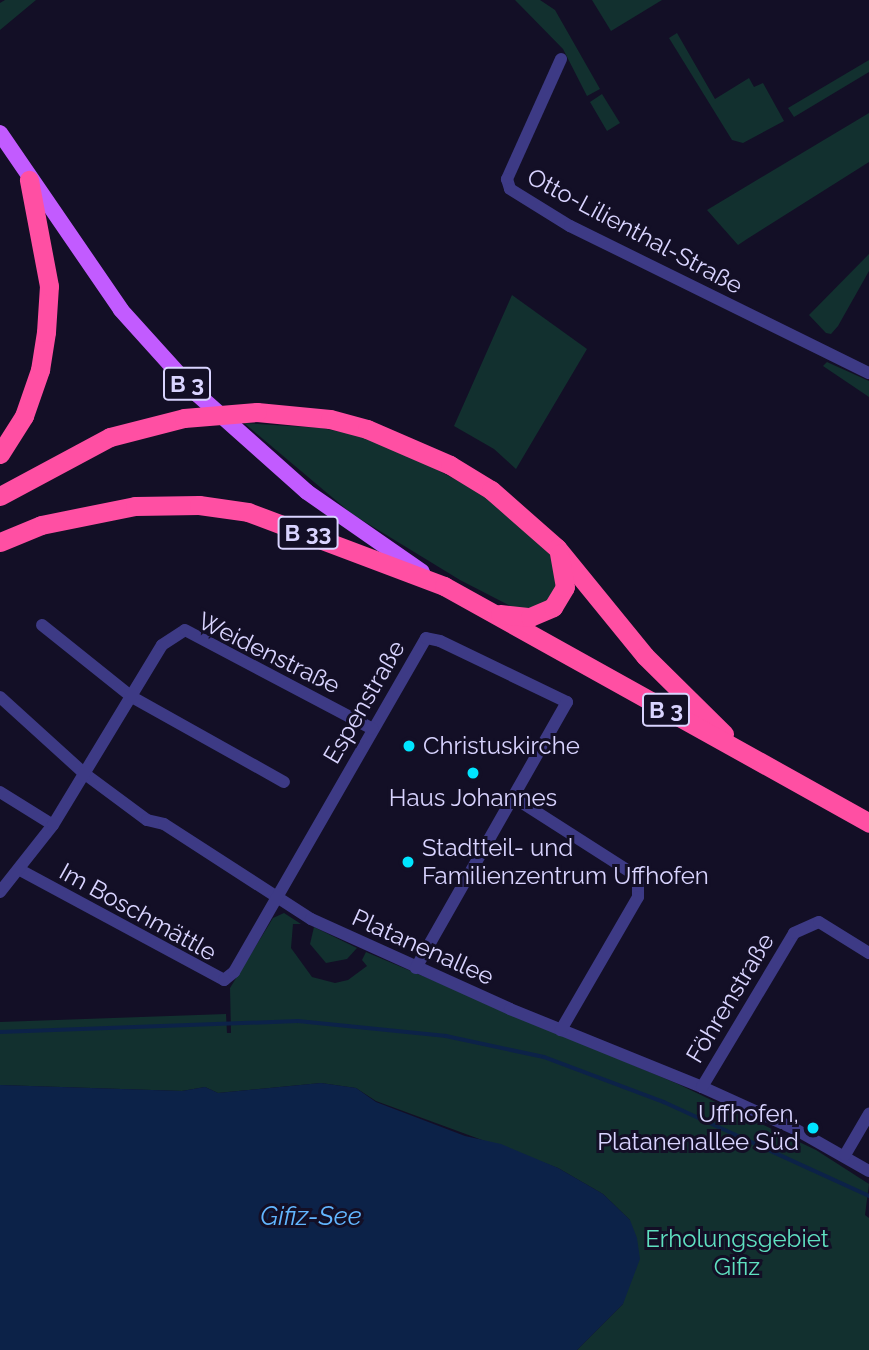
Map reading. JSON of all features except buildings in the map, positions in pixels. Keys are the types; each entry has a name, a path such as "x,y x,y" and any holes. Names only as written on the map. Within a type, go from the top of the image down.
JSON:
{"highway":[{"path":"0,454 24,416 40,370 46,332 49,286 29,180"},
{"path":"0,496 110,437 184,418 257,412 330,419 409,445 491,490 556,548 645,656 737,747"},
{"name":"B 33","path":"0,542 86,513 199,505 248,512 444,586"},
{"path":"492,613 530,617 553,607 565,587 556,548"},
{"name":"B 3","path":"444,586 869,823"}],"main road":[{"name":"B 3","path":"0,133 29,180 121,310 243,439 307,492 444,586"}],"street":[{"name":"Otto-Lilienthal-Straße","path":"561,59 507,179 510,189 582,232 869,373"},
{"path":"42,625 132,696 284,782"},
{"name":"Weidenstraße","path":"0,892 53,825 162,645 185,630 373,729"},
{"name":"Espenstraße","path":"276,897 426,638 567,702 416,968"},
{"name":"Platanenallee","path":"0,696 85,774 147,820 164,824 276,897 416,968 702,1087 845,1155 869,1171"},
{"path":"0,792 53,825"},
{"path":"513,797 638,877 638,897 561,1030"},
{"name":"Im Boschmättle","path":"20,870 216,980 234,972 276,897"},
{"name":"Föhrenstraße","path":"702,1087 793,933 819,922 869,953"},
{"path":"845,1155 869,1114"}],"green space":[{"path":"5,0 36,0 0,30 0,3"},
{"path":"515,0 540,0 555,10 600,89 587,96 563,49"},
{"path":"592,0 662,0 611,31"},
{"path":"677,33 715,99 749,78 754,87 763,83 784,121 743,143 732,140 669,38"},
{"path":"869,60 869,72 794,117 788,108"},
{"path":"602,94 620,123 607,131 590,102"},
{"path":"869,113 869,162 738,245 707,210"},
{"path":"869,254 869,271 838,326 831,334 826,333 809,315"},
{"path":"512,295 587,349 516,469 494,449 454,426"},
{"path":"827,362 869,381 869,397 823,366"},
{"path":"244,423 321,428 378,439 491,498 554,558 561,574 552,603 520,611 460,580 352,514"},
{"name":"Erholungsgebiet Gifiz","path":"284,913 301,924 293,924 291,948 312,977 335,983 348,980 367,966 362,960 366,952 678,1084 816,1150 869,1184 865,1215 869,1218 869,1350 577,1350 623,1304 630,1220 603,1194 558,1168 376,1101 356,1088 321,1083 218,1093 205,1087 182,1091 0,1085 0,1022 226,1014 227,1033 231,1033 230,988 273,918"},
{"path":"314,927 357,948 347,959 326,963 310,944"}],"water":[{"name":"Gifiz-See","path":"321,1083 356,1088 376,1102 465,1136 501,1144 558,1168 603,1194 630,1220 637,1238 640,1259 623,1304 577,1350 0,1350 0,1085 182,1091 205,1087 218,1093"}],"waterway":[{"path":"0,1032 298,1021 446,1036 544,1057 664,1102 869,1196"}],"place":[{"name":"Christuskirche","path":"409,746"},
{"name":"Haus Johannes","path":"473,773"},
{"name":"Stadtteil- und Familienzentrum Uffhofen","path":"408,862"},
{"name":"Uffhofen, Platanenallee Süd","path":"813,1128"}]}
